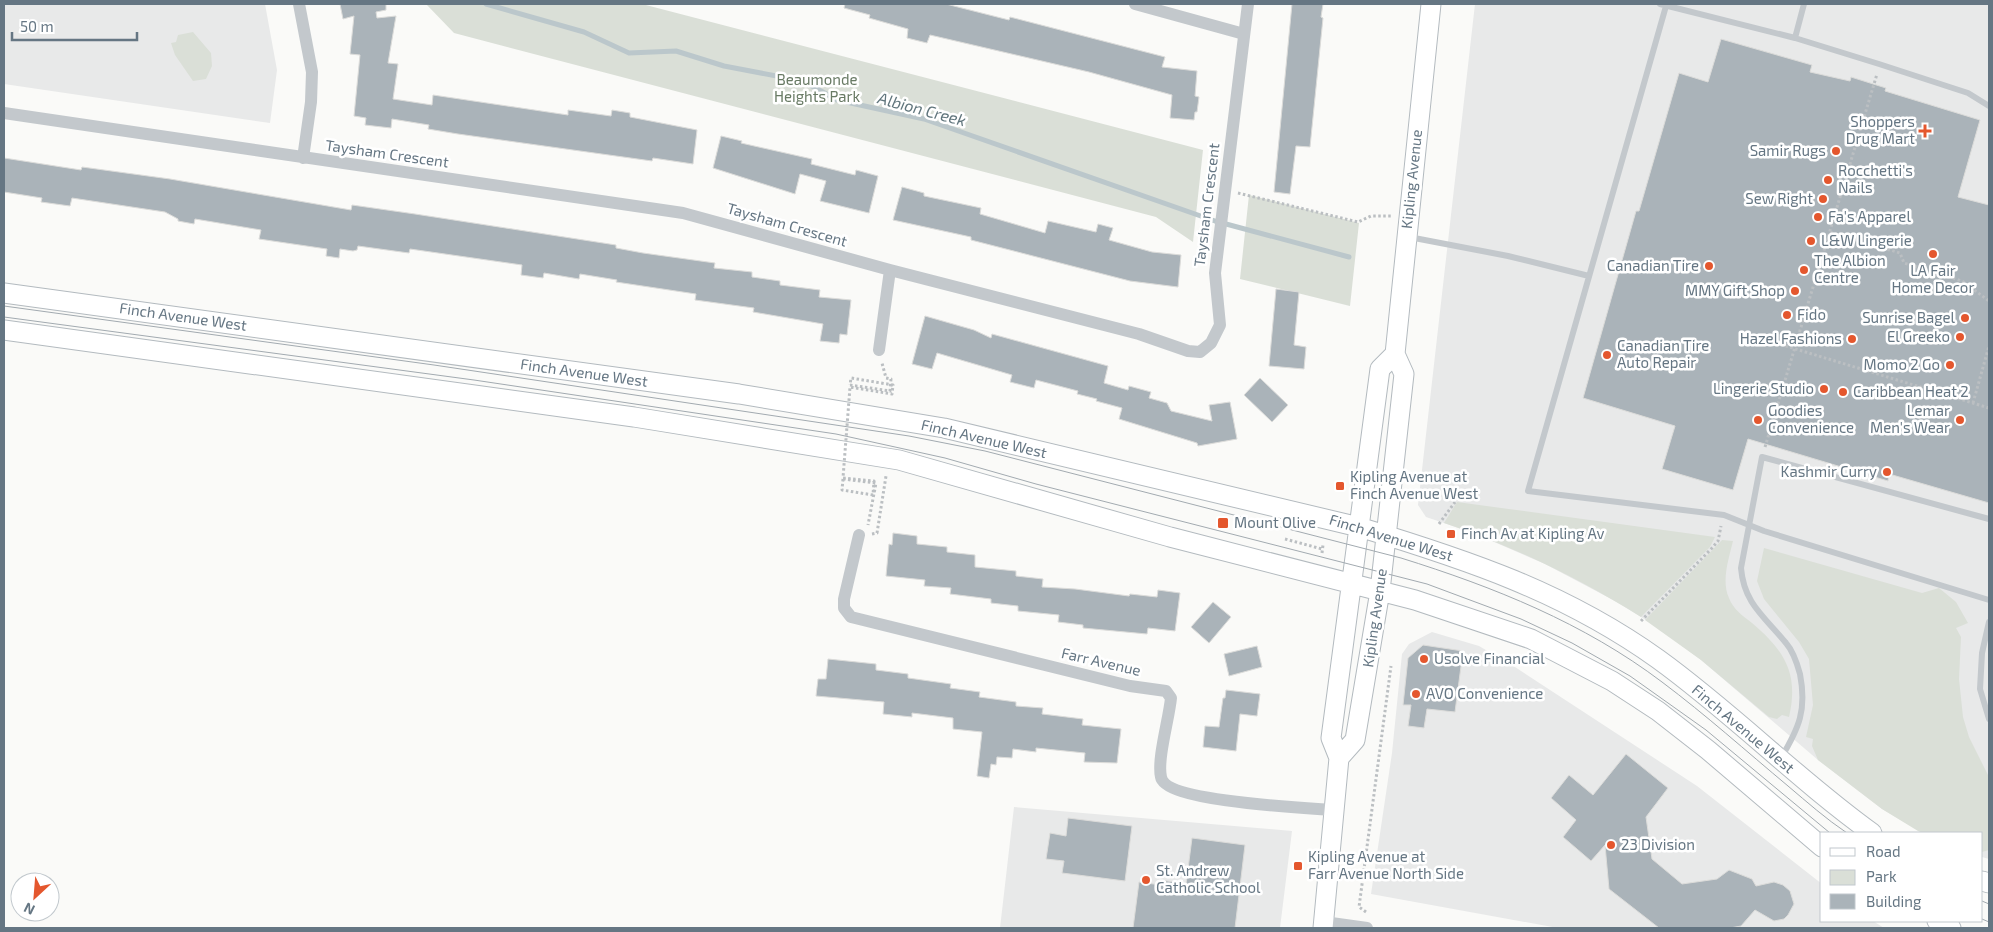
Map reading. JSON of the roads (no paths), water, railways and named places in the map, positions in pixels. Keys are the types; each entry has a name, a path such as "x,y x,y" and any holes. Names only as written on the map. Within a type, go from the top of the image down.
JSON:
{"main road":[{"name":"Kipling Avenue","path":"1339,758 1355,740 1380,591 1404,374 1395,354 1431,4"},
{"name":"Finch Avenue West","path":"4,293 739,394 944,428 1359,527 1512,578 1604,624 1658,659 1815,790 1871,832"},
{"path":"4,330 634,417 899,460 1170,537 1350,582 1494,625 1531,639 1612,681 1658,711 1708,750 1820,845"},
{"name":"Kipling Avenue","path":"1323,925 1339,758 1331,738 1350,582 1380,369 1395,354"},
{"path":"1939,922 1951,928"}],"street":[{"path":"299,4 312,72 303,158"},
{"path":"1135,4 1244,34"},
{"name":"Taysham Crescent","path":"4,113 683,213 890,270 1139,334 1188,351 1200,352 1211,343 1220,325 1215,273 1248,4"},
{"path":"879,350 890,270"},
{"name":"Farr Avenue","path":"862,535 844,599 844,608 851,617 1130,686 1166,691 1171,698 1160,777 1163,783 1172,789 1199,796 1334,810"},
{"path":"1323,925 1367,928"}],"lane":[{"path":"1795,38 1804,4"},
{"path":"1989,106 1968,93 1795,38 1663,5 1528,491 1724,515 1750,525 1989,600"},
{"path":"1406,236 1508,256 1589,276"},
{"path":"1780,759 1800,720 1804,704 1802,686 1795,659 1787,644 1762,618 1742,584 1741,568 1762,457 1989,519"},
{"path":"1989,622 1982,653 1980,690 1989,719"}],"waterway":[{"name":"Albion Creek","path":"486,4 584,32 629,53 676,51 724,66 803,81 837,100 924,119 1215,221 1349,257"}],"tram line":[{"path":"4,306 434,365 909,436 985,451 1401,558 1504,594 1570,624 1632,661 1710,720 1846,832"},
{"path":"4,317 474,380 836,434 945,458 1036,484 1427,584 1521,619 1572,643 1630,676 1706,730 1829,832"},
{"path":"1983,901 1989,904"},
{"path":"1983,919 1989,922"}],"place":[{"name":"Shoppers Drug Mart","path":"1925,131"},
{"name":"Samir Rugs","path":"1836,151"},
{"name":"Rocchetti's Nails","path":"1828,180"},
{"name":"Sew Right","path":"1823,199"},
{"name":"Fa's Apparel","path":"1818,217"},
{"name":"L&W Lingerie","path":"1811,241"},
{"name":"LA Fair Home Decor","path":"1933,254"},
{"name":"Canadian Tire","path":"1709,266"},
{"name":"The Albion Centre","path":"1804,270"},
{"name":"MMY Gift Shop","path":"1795,291"},
{"name":"Fido","path":"1787,315"},
{"name":"Sunrise Bagel","path":"1965,318"},
{"name":"El Greeko","path":"1960,337"},
{"name":"Hazel Fashions","path":"1852,339"},
{"name":"Canadian Tire Auto Repair","path":"1607,355"},
{"name":"Momo 2 Go","path":"1950,365"},
{"name":"Lingerie Studio","path":"1824,389"},
{"name":"Caribbean Heat 2","path":"1843,392"},
{"name":"Goodies Convenience","path":"1758,420"},
{"name":"Lemar Men's Wear","path":"1960,420"},
{"name":"Kashmir Curry","path":"1887,472"},
{"name":"Kipling Avenue at Finch Avenue West","path":"1340,486"},
{"name":"Mount Olive","path":"1223,523"},
{"name":"Finch Av at Kipling Av","path":"1451,534"},
{"name":"Usolve Financial","path":"1424,659"},
{"name":"AVO Convenience","path":"1416,694"},
{"name":"23 Division","path":"1611,845"},
{"name":"Kipling Avenue at Farr Avenue North Side","path":"1298,866"},
{"name":"St. Andrew Catholic School","path":"1146,880"}],"park label":[{"name":"Beaumonde Heights Park","path":"817,88"}]}
